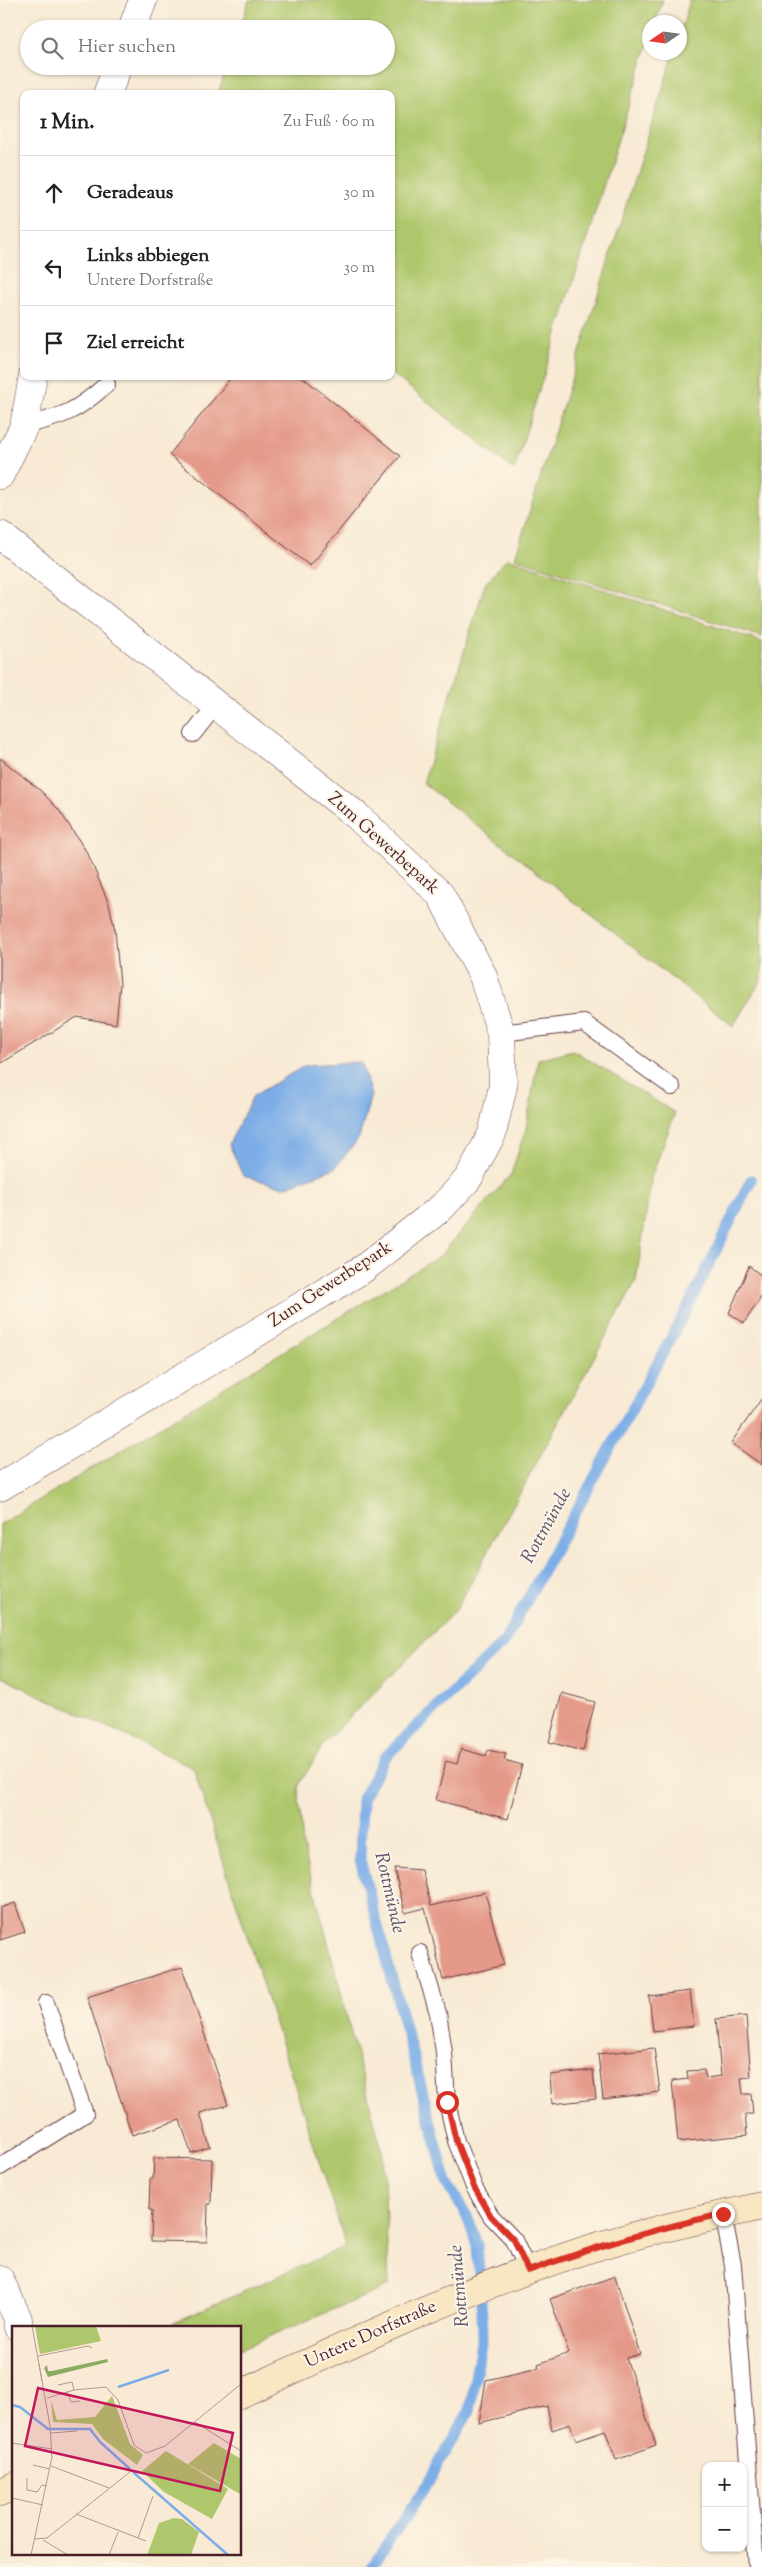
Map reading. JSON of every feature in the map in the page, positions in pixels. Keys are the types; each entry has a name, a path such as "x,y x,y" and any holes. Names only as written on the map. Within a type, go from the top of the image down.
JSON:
{"street":[{"path":"135,20 143,0"},
{"path":"109,90 114,75"},
{"path":"0,475 24,426 32,380"},
{"name":"Zum Gewerbepark","path":"0,535 356,815 440,894 483,976 501,1033 503,1086 492,1134 468,1179 442,1207 363,1268 0,1487"},
{"name":"Untere Dorfstraße","path":"241,2394 436,2305 528,2271 627,2238 762,2206"},
{"path":"0,2280 21,2324"},
{"path":"0,2492 12,2487"}],"lane":[{"path":"24,426 62,416 86,403 107,384"},
{"path":"193,734 216,705"},
{"path":"501,1033 584,1022 672,1087"},
{"path":"420,1953 438,2013 444,2052 447,2102 456,2141 474,2187 491,2216 514,2240 528,2271"},
{"path":"0,2167 85,2114 46,2003"},
{"path":"723,2214 733,2264 756,2567"}],"green space":[{"path":"249,0 663,0 658,15 642,15 643,60 514,470 395,376 395,90 219,90 224,75 395,75 395,20 243,20"},
{"path":"690,0 762,0 762,637 515,558 672,60 687,60 686,15"},
{"path":"507,558 762,642 762,979 733,1026 423,783 485,584"},
{"path":"573,1050 675,1113 652,1175 636,1281 456,1610 324,1743 298,1787 303,1846 383,2155 389,2286 241,2349 241,2326 166,2326 346,2246 193,1767 0,1677 0,1524 440,1256 511,1174 526,1128 538,1059"}],"water":[{"path":"361,1062 371,1095 359,1138 335,1168 284,1187 243,1176 229,1144 253,1096 306,1065"}],"building":[{"path":"229,380 306,380 400,456 310,566 169,455"},
{"path":"0,758 41,791 59,810 88,854 109,904 115,930 120,984 116,1024 77,1017 0,1064"},
{"path":"749,1266 762,1276 762,1296 744,1323 729,1313"},
{"path":"762,1398 762,1465 731,1443"},
{"path":"562,1693 595,1702 583,1751 549,1742"},
{"path":"461,1749 486,1756 488,1750 506,1754 504,1760 522,1765 508,1819 436,1800 446,1761 457,1764"},
{"path":"394,1868 422,1870 431,1906 485,1892 504,1965 443,1980 425,1908 405,1913"},
{"path":"15,1903 25,1932 0,1940 0,1908"},
{"path":"182,1967 228,2105 200,2113 210,2147 191,2153 180,2120 132,2135 87,1997"},
{"path":"690,1991 694,2026 653,2031 649,1996"},
{"path":"746,2016 751,2077 741,2078 743,2094 751,2094 753,2114 745,2114 747,2135 678,2142 672,2081 688,2079 687,2071 704,2070 706,2078 721,2076 716,2019"},
{"path":"654,2048 660,2092 603,2099 598,2054"},
{"path":"593,2070 596,2099 552,2104 550,2075"},
{"path":"154,2158 212,2159 211,2204 208,2204 207,2242 151,2241 150,2179 153,2179"},
{"path":"615,2276 640,2354 626,2358 656,2445 616,2460 605,2430 576,2440 570,2424 552,2430 547,2406 479,2423 486,2380 539,2368 538,2364 569,2353 550,2299"}],"waterway":[{"name":"Rottmünde","path":"371,2567 421,2494 470,2410 483,2330 477,2245 467,2216 447,2183 360,1860 362,1799 385,1757 504,1642 687,1309 751,1180"}],"route":[{"path":"447,2102 456,2141 474,2187 491,2216 514,2240 528,2271 588,2249 674,2224 723,2214"}]}
